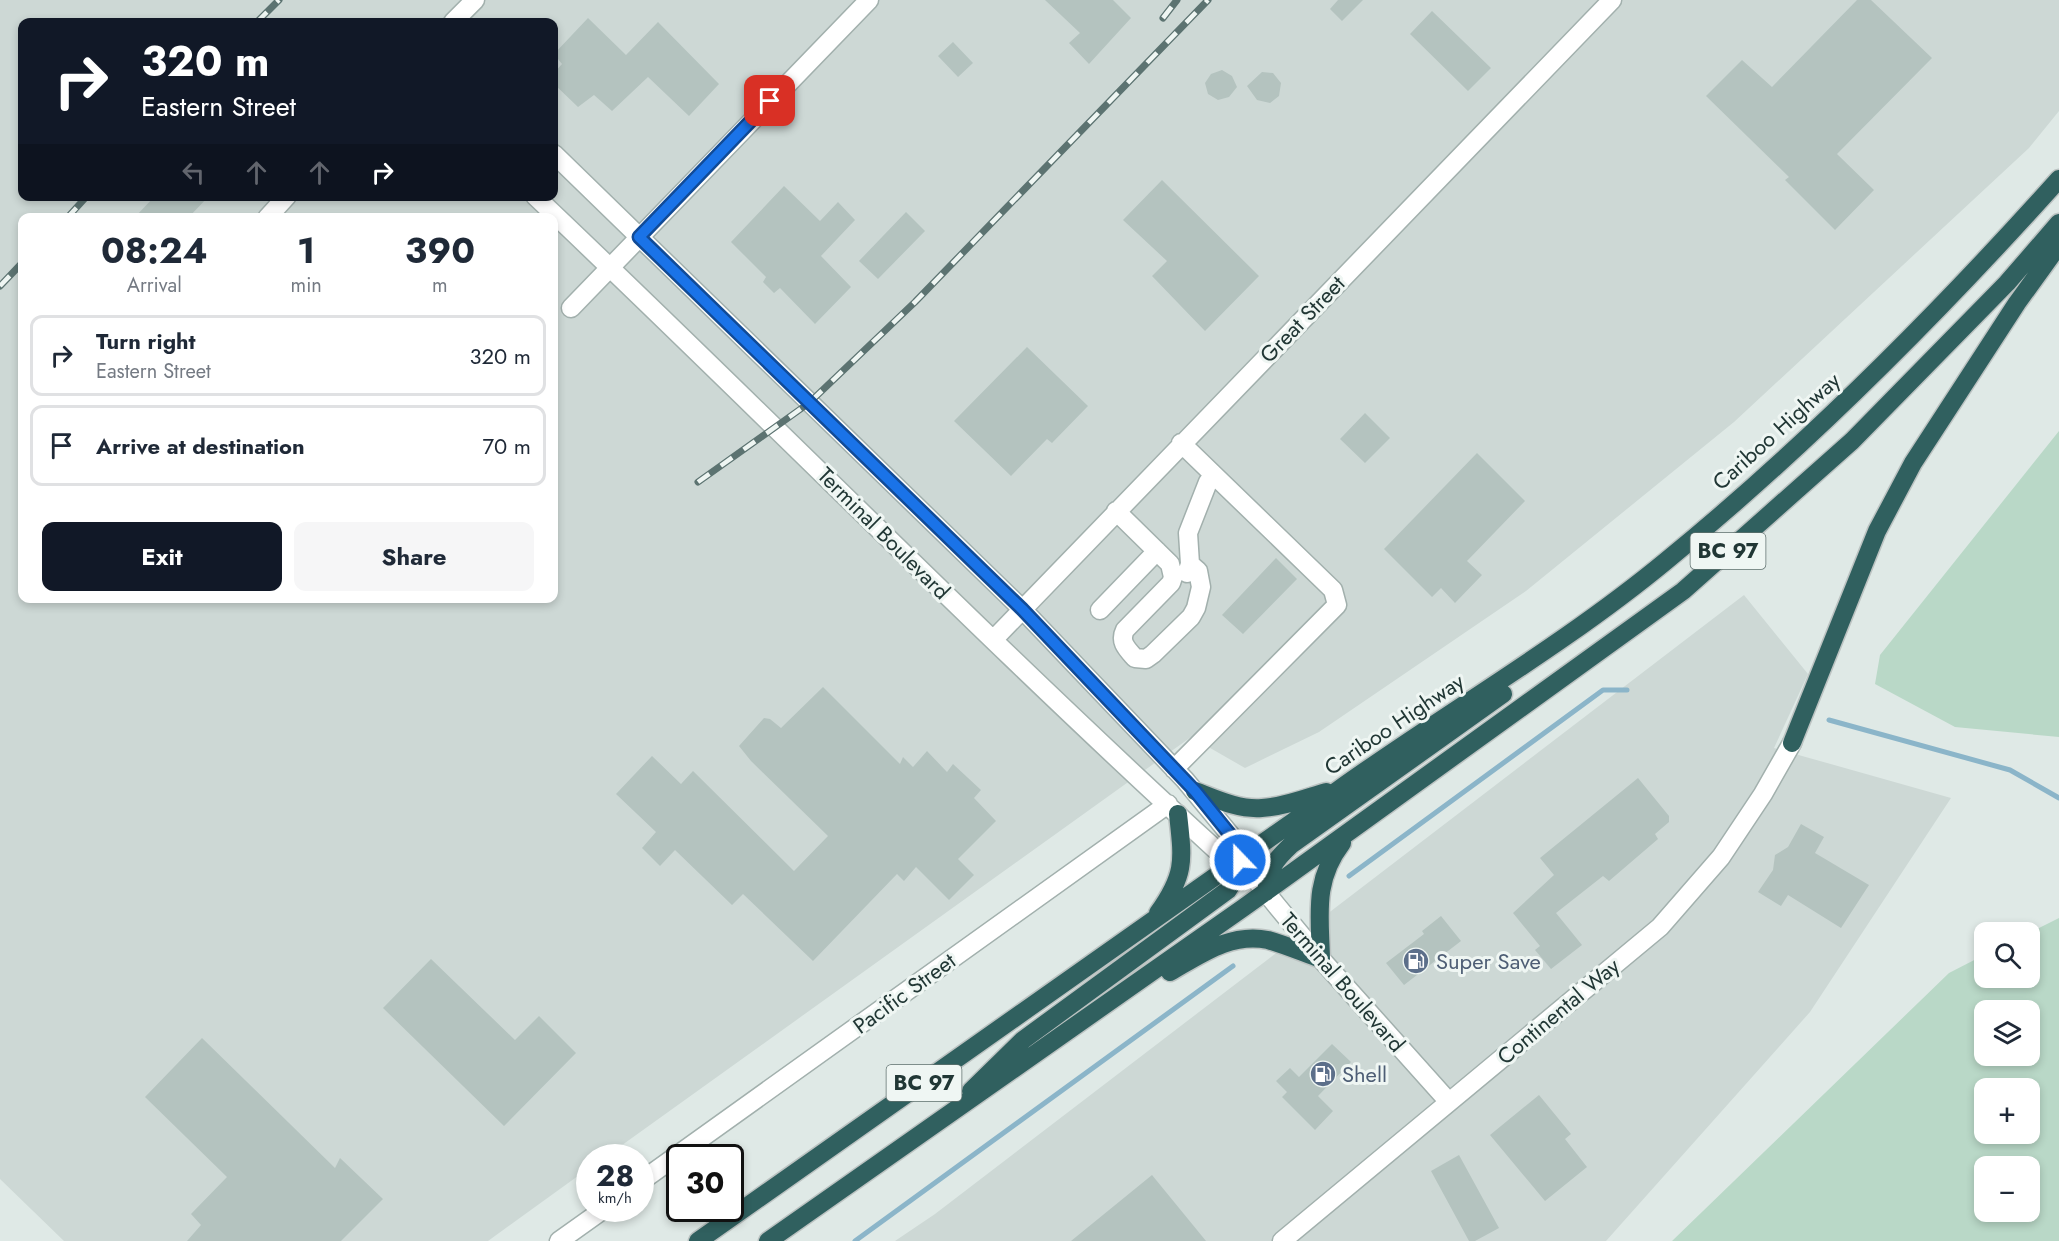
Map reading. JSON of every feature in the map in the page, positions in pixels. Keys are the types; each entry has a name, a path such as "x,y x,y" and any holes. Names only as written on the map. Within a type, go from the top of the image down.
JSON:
{"highway":[{"name":"Cariboo Highway","path":"698,1241 1342,787 1566,638 1666,561 1833,414 1987,260 2059,179"},
{"name":"BC 97","path":"768,1241 1266,892 1683,591 1852,441 2007,283 2059,223"},
{"path":"1791,743 1877,531 1913,463 2017,303 2059,245"},
{"path":"1266,892 1268,873 1276,859 1291,845 1556,656 1566,638"},
{"path":"1195,791 1233,805 1262,809 1285,805 1342,787"},
{"path":"1149,925 1174,891 1180,877 1183,859 1173,809"},
{"path":"1080,1024 1228,942 1253,938 1269,941 1321,959 1320,895 1323,876 1330,859 1354,828"},
{"path":"948,1117 988,1073 1023,1040 1228,890 1236,877 1240,860"}],"street":[{"path":"457,18 475,0"},
{"path":"571,308 869,0"},
{"name":"Great Street","path":"993,640 1181,443 1612,0"},
{"name":"Terminal Boulevard","path":"558,158 1022,609 1195,791 1232,837 1240,860 1266,892 1321,959 1449,1102"},
{"path":"272,213 282,201"},
{"name":"Terminal Boulevard","path":"540,201 553,213"},
{"name":"Terminal Boulevard","path":"558,218 1066,712 1215,849 1240,860"},
{"path":"1174,769 1337,605 1333,590 1181,443"},
{"path":"1116,511 1170,564 1173,577 1171,583 1125,630 1122,641 1135,658 1146,659 1191,617 1196,608 1198,595 1202,588 1198,571 1190,564 1188,533 1208,482 1214,475"},
{"path":"1100,610 1157,551"},
{"name":"Continental Way","path":"1282,1241 1660,927 1721,857 1763,794 1791,743"},
{"name":"Pacific Street","path":"654,1172 1173,809"},
{"path":"559,1241 586,1222"}],"shaded area":[{"path":"0,0 2059,0 2059,111 2029,148 1734,422 1526,591 1319,732 1245,768 1191,737 624,1144 576,1144 576,1177 488,1241 64,1241 0,1179"},
{"path":"1744,595 1808,674 1774,748 1951,798 1810,1012 1606,1241 895,1241 935,1214"}],"green space":[{"path":"2059,431 2059,737 1955,727 1875,684 1880,655"},
{"path":"2059,918 2059,1241 1672,1241 1949,973 1974,960 1974,988 2040,988 2040,928"}],"building":[{"path":"1045,0 1113,0 1131,18 1089,64 1069,43 1080,33"},
{"path":"1338,0 1363,0 1342,21 1330,9"},
{"path":"1857,0 1871,0 1932,58 1837,154 1874,190 1835,230 1785,180 1789,177 1706,96 1742,60 1772,87"},
{"path":"1432,11 1491,68 1468,91 1410,34"},
{"path":"588,18 626,55 658,22 719,84 689,116 648,77 612,111 594,95 578,107 558,88 558,68 562,64 558,59 558,50"},
{"path":"953,42 973,63 958,77 938,56"},
{"path":"1222,70 1232,76 1237,87 1229,97 1218,100 1208,94 1205,83 1211,74"},
{"path":"1262,72 1273,73 1281,83 1279,96 1270,103 1257,100 1247,86"},
{"path":"1162,180 1259,276 1205,331 1152,276 1167,261 1123,220"},
{"path":"784,186 820,221 838,202 855,220 821,256 851,287 815,324 780,288 774,293 763,282 766,277 731,242"},
{"path":"150,201 204,201 193,213 139,213"},
{"path":"906,212 925,231 878,279 859,261"},
{"path":"1027,347 1088,406 1052,443 1047,439 1011,476 954,421"},
{"path":"1365,413 1390,438 1365,463 1340,439"},
{"path":"1477,453 1525,501 1467,561 1482,575 1455,603 1441,588 1432,597 1384,549"},
{"path":"1276,558 1297,579 1243,634 1222,615"},
{"path":"823,687 900,764 903,757 913,767 927,751 947,772 953,764 981,790 974,798 996,821 958,859 974,875 949,900 916,867 904,881 897,874 813,961 743,894 732,905 675,850 660,866 642,848 656,832 616,794 652,756 681,784 693,771 794,871 828,836 751,761 739,746 764,718 770,719 781,728"},
{"path":"1638,778 1669,816 1669,822 1655,834 1658,839 1609,881 1603,876 1556,913 1582,945 1551,969 1535,950 1540,946 1513,913 1554,875 1540,858"},
{"path":"1801,824 1824,837 1815,853 1869,885 1841,928 1788,895 1781,906 1758,892 1773,870 1775,855 1788,847"},
{"path":"1441,916 1461,941 1404,985 1386,963 1424,934 1422,931"},
{"path":"431,959 515,1040 539,1016 576,1053 504,1126 383,1008"},
{"path":"202,1038 335,1168 340,1158 383,1199 341,1241 187,1241 201,1225 191,1214 227,1177 145,1097"},
{"path":"1332,1044 1351,1062 1318,1096 1333,1111 1315,1130 1282,1097 1287,1092 1276,1081 1290,1068 1299,1077"},
{"path":"1539,1095 1571,1134 1565,1139 1587,1167 1545,1201 1490,1135"},
{"path":"1459,1155 1499,1228 1475,1241 1469,1241 1431,1171"},
{"path":"1152,1175 1206,1241 1071,1241"}],"waterway":[{"path":"1349,876 1603,690 1627,690"},
{"path":"1829,720 2010,770 2059,798"},
{"path":"855,1241 1233,966"}],"railway":[{"path":"261,18 279,0"},
{"path":"1163,18 1177,0"},
{"path":"698,482 809,403 915,302 1208,0"},
{"path":"72,213 82,201"},
{"path":"0,286 18,267"}],"place":[{"name":"Super Save","path":"1416,961"},
{"name":"Shell","path":"1323,1074"}],"route":[{"path":"770,101 639,237 1022,609 1195,791 1232,837 1240,860"}]}
